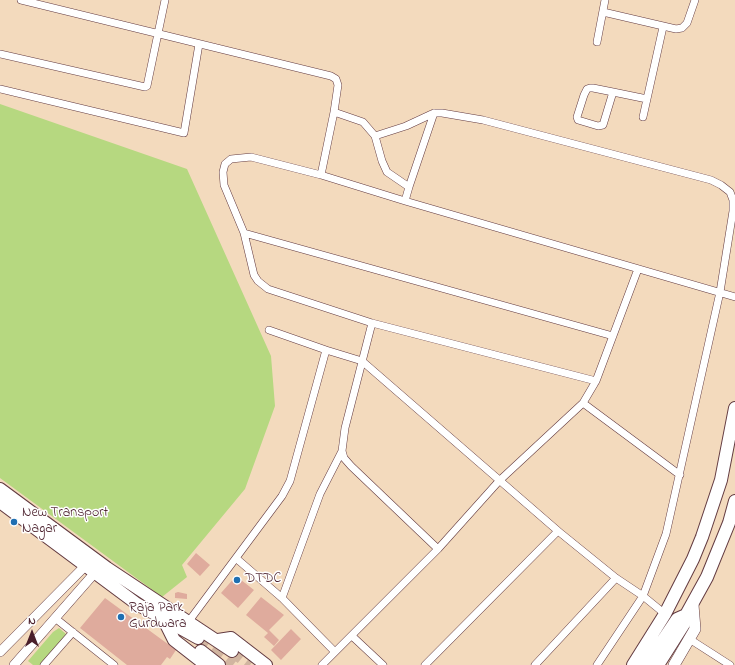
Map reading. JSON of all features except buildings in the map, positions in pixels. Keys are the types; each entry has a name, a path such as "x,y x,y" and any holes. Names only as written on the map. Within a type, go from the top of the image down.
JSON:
{"highway":[{"path":"633,665 665,614 693,559 713,507 731,446 735,408"},
{"path":"0,489 94,566 137,604 164,620 184,625 198,638"},
{"path":"658,665 664,647 677,619 689,610 718,551 735,501"},
{"path":"0,502 184,625 218,640 232,651"},
{"path":"164,620 174,640 206,665"},
{"path":"184,625 185,638 219,665"},
{"path":"218,640 231,638 266,665"},
{"path":"646,665 664,647"}],"main road":[{"path":"674,665 691,640 695,629 689,610"}],"street":[{"path":"21,0 331,76 336,79 338,86 321,175"},
{"path":"0,54 145,87 147,86 165,0"},
{"path":"597,42 605,0"},
{"path":"602,12 676,29 682,28 687,23 695,0"},
{"path":"643,117 663,27"},
{"path":"0,89 184,132 199,44"},
{"path":"613,92 603,125 598,126 578,120 577,117 587,89 593,88 613,92 647,99"},
{"path":"334,112 363,122 375,136 382,162 387,172 409,186"},
{"path":"375,136 406,126 434,113 442,113 483,120 711,180 730,192 733,200 733,211 720,292 666,534 643,596 597,665"},
{"path":"405,201 434,113"},
{"path":"596,382 372,323 268,289 262,285 254,275 244,233 224,185 223,172 225,164 231,159 251,157 321,175 735,297"},
{"path":"244,233 613,336"},
{"path":"322,665 438,549 499,481 583,403 596,382 638,269"},
{"path":"282,598 320,494 342,451 345,428 372,323"},
{"path":"269,330 362,361 558,531 616,578 643,596 665,614"},
{"path":"184,625 237,559 275,508 290,481 319,370 326,350"},
{"path":"583,403 680,475"},
{"path":"342,451 344,458 351,466 438,549"},
{"path":"425,665 558,531"},
{"path":"237,559 282,598 335,652"},
{"path":"19,663 94,566"},
{"path":"0,652 94,566"},
{"path":"535,665 616,578"},
{"path":"55,618 114,665"},
{"path":"44,665 73,632"},
{"path":"352,636 383,665"},
{"path":"691,640 731,665 735,661"}],"green space":[{"path":"0,104 187,169 271,356 275,406 245,489 182,565 187,577 162,597 0,478"},
{"path":"59,628 66,634 65,639 42,665 33,665 28,661 53,632"}],"tunnel":[{"path":"198,638 233,665"},
{"path":"232,651 250,665"}],"place":[{"name":"New Transport Nagar","path":"14,522"},
{"name":"DTDC","path":"237,580"},
{"name":"Raja Park Gurdwara","path":"121,617"}]}
